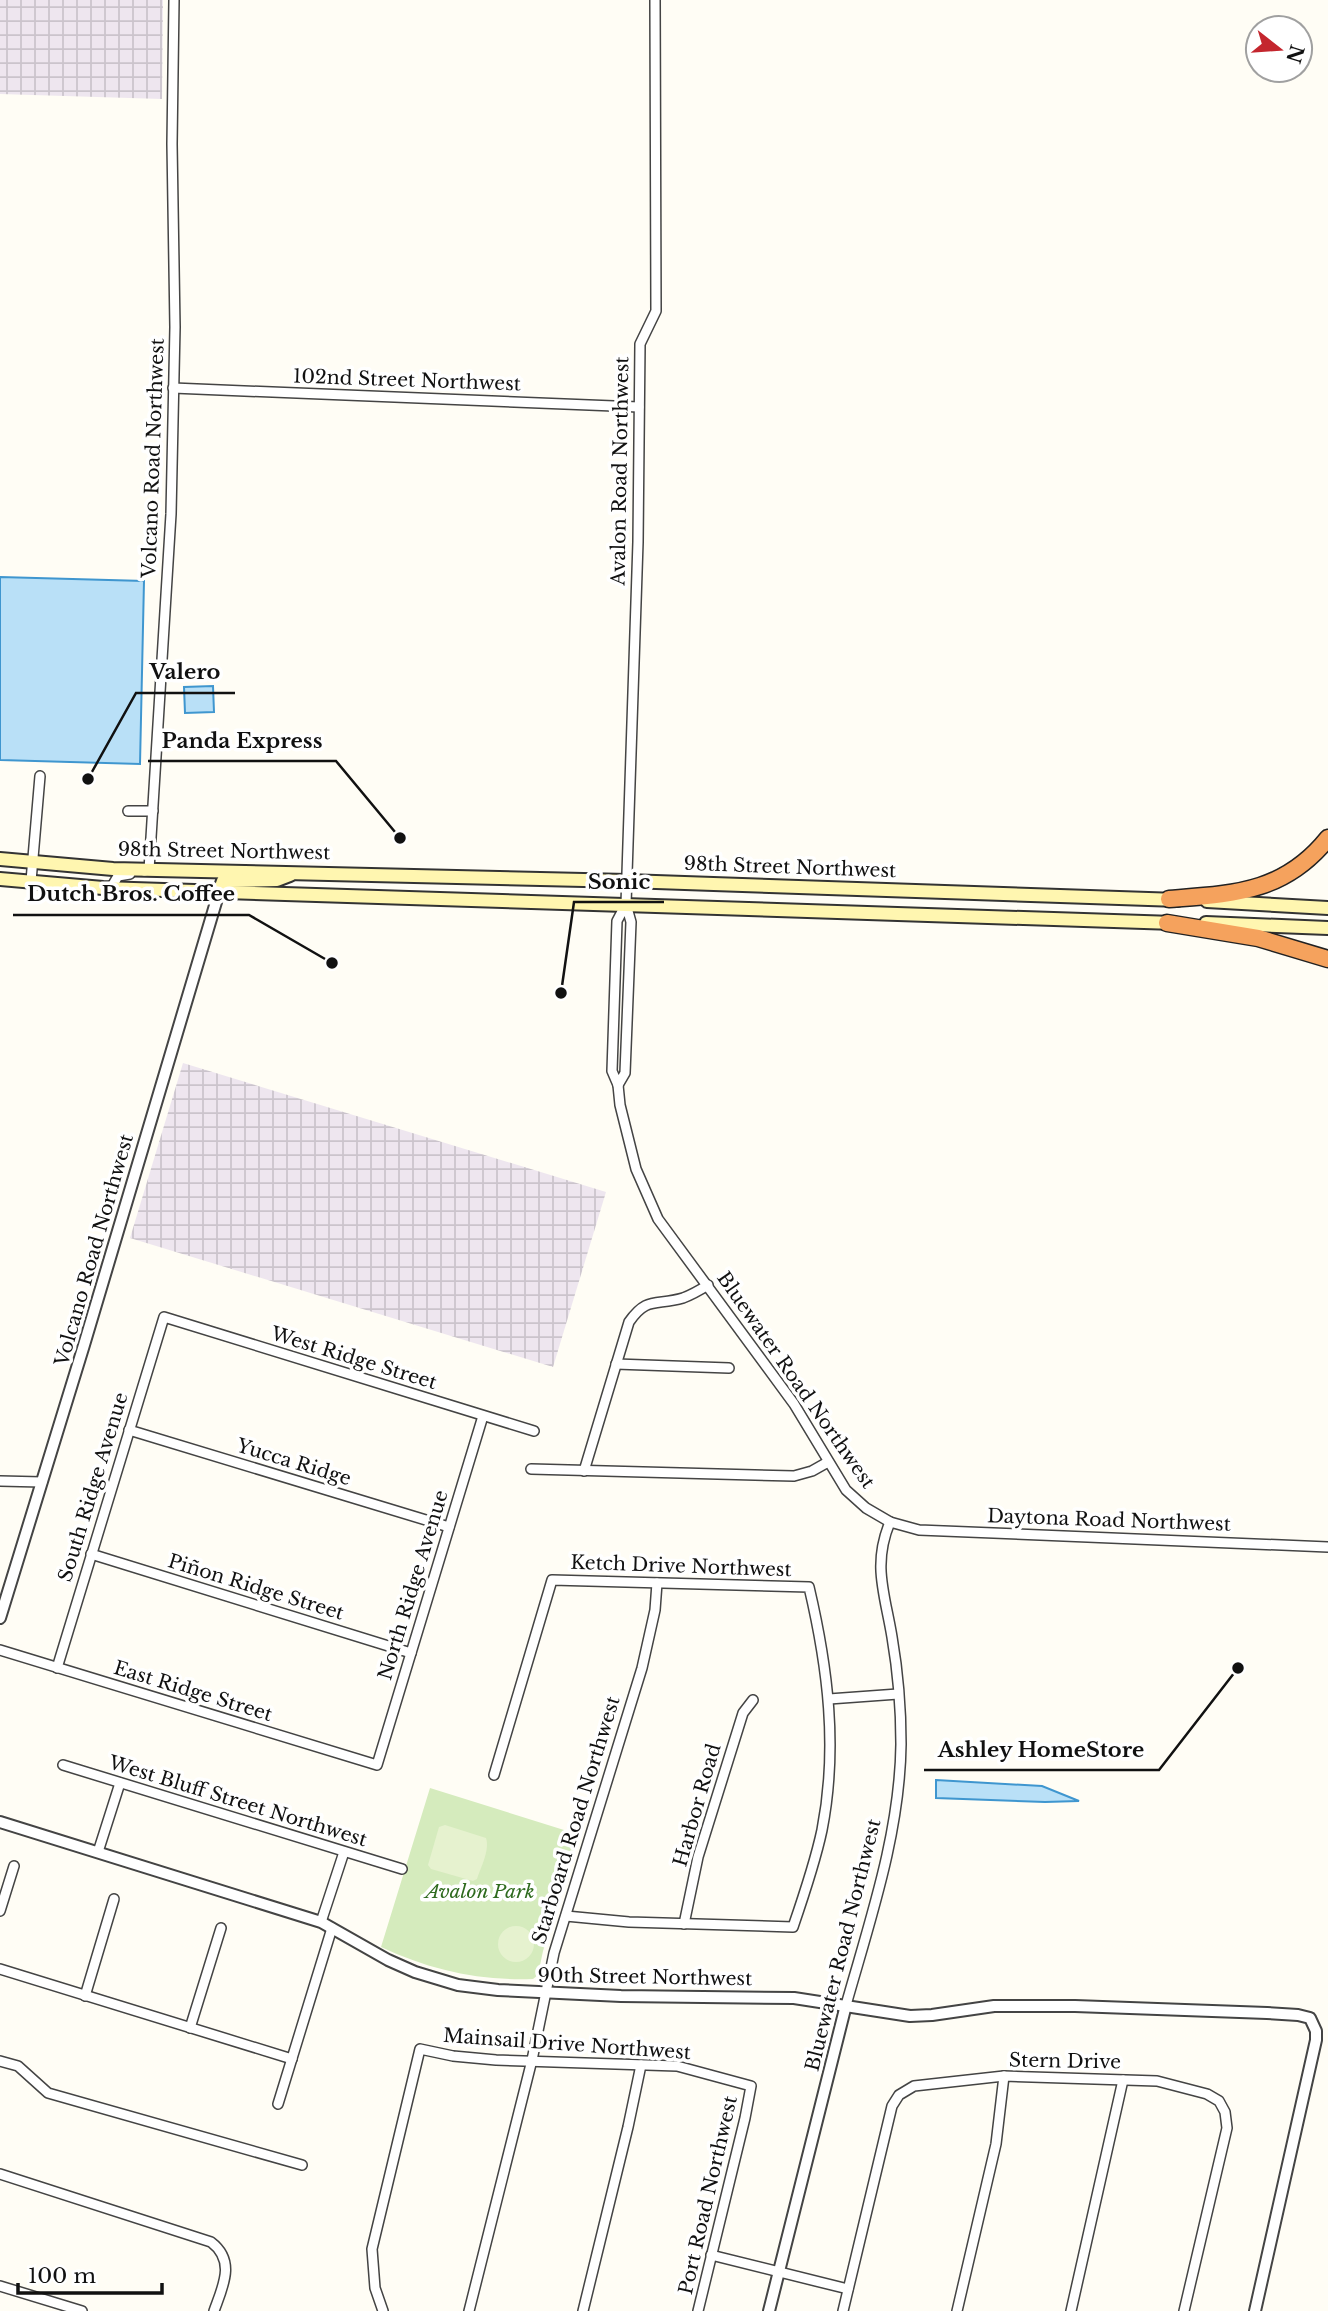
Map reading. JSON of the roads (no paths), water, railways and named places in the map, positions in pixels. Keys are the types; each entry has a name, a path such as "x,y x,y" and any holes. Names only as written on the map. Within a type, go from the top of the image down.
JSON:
{"highway":[{"path":"1169,899 1241,892 1267,885 1302,865 1328,838"},
{"path":"1167,923 1258,938 1328,958"}],"main road":[{"name":"98th Street Northwest","path":"0,859 149,870 627,881 1169,899 1328,908"},
{"path":"118,876 169,878 191,871"},
{"path":"219,892 223,881 277,880 295,872"},
{"name":"98th Street Northwest","path":"0,879 111,888 219,892 1328,928"}],"street":[{"name":"Volcano Road Northwest","path":"149,870 171,514 175,327 172,144 174,0"},
{"name":"Avalon Road Northwest","path":"626,904 638,542 640,344 656,311 655,0"},
{"name":"102nd Street Northwest","path":"173,388 639,407"},
{"path":"31,881 40,776"},
{"path":"128,811 153,811"},
{"path":"111,888 118,876 149,870"},
{"name":"Volcano Road Northwest","path":"0,1618 219,892"},
{"name":"Bluewater Road Northwest","path":"626,904 617,921 612,1072 618,1085 620,1105 641,1182 658,1219 794,1404 846,1490 866,1508 890,1522 881,1553 880,1575 892,1637 898,1694 900,1759 892,1831 769,2311"},
{"path":"584,1471 629,1322 637,1310 650,1303 686,1297 708,1285"},
{"name":"West Ridge Street","path":"164,1317 534,1431"},
{"name":"South Ridge Avenue","path":"57,1668 164,1317"},
{"path":"616,1364 729,1368"},
{"name":"North Ridge Avenue","path":"377,1765 483,1416"},
{"name":"Yucca Ridge","path":"129,1430 449,1527"},
{"path":"531,1469 794,1476 812,1471 828,1462"},
{"path":"0,1481 42,1482"},
{"name":"Daytona Road Northwest","path":"890,1522 919,1530 1328,1547"},
{"name":"Piñon Ridge Street","path":"91,1554 411,1653"},
{"name":"Ketch Drive Northwest","path":"494,1775 552,1580 809,1587 822,1641 829,1699"},
{"name":"Starboard Road Northwest","path":"469,2311 532,2060 554,1953 642,1668 655,1610 657,1583"},
{"name":"East Ridge Street","path":"0,1650 377,1765"},
{"path":"566,1916 629,1922 793,1927 822,1830 831,1742 829,1699 898,1694"},
{"name":"Harbor Road","path":"684,1924 698,1857 743,1713 754,1700"},
{"name":"West Bluff Street Northwest","path":"63,1765 402,1869"},
{"path":"98,1852 120,1783"},
{"name":"90th Street Northwest","path":"0,1822 321,1922 415,1972 458,1984 498,1990 621,1996 794,1998 910,2016 994,2006 1266,2013 1310,2018 1314,2024 1316,2040 1255,2311"},
{"path":"321,1922 344,1852"},
{"path":"0,1911 14,1866"},
{"path":"85,1996 114,1899"},
{"path":"190,2028 220,1928"},
{"path":"278,2105 332,1928"},
{"path":"0,1969 292,2059"},
{"name":"Mainsail Drive Northwest","path":"383,2311 372,2269 375,2233 420,2049 475,2058 677,2066 751,2086"},
{"path":"0,2061 18,2066 48,2093 302,2165"},
{"path":"583,2311 641,2065"},
{"path":"957,2311 996,2144 1004,2076"},
{"name":"Stern Drive","path":"848,2289 892,2106 899,2095 914,2086 1004,2076 1157,2081 1207,2094 1219,2101 1225,2112 1227,2128 1184,2311"},
{"path":"1071,2311 1123,2080"},
{"name":"Port Road Northwest","path":"698,2311 751,2086"},
{"path":"0,2174 211,2242 220,2249 226,2261 226,2275 214,2311"},
{"path":"711,2255 848,2289 843,2311"},
{"path":"0,2286 82,2311"}],"water":[{"path":"0,577 144,581 140,764 0,760"},
{"path":"213,686 214,712 185,713 184,687"},
{"path":"936,1780 1042,1786 1079,1801 936,1798"}],"place":[{"name":"Valero","path":"88,779"},
{"name":"Panda Express","path":"400,838"},
{"name":"Dutch Bros. Coffee","path":"332,963"},
{"name":"Sonic","path":"561,993"},
{"name":"Ashley HomeStore","path":"1238,1668"}],"park label":[{"name":"Avalon Park","path":"480,1891"}]}
